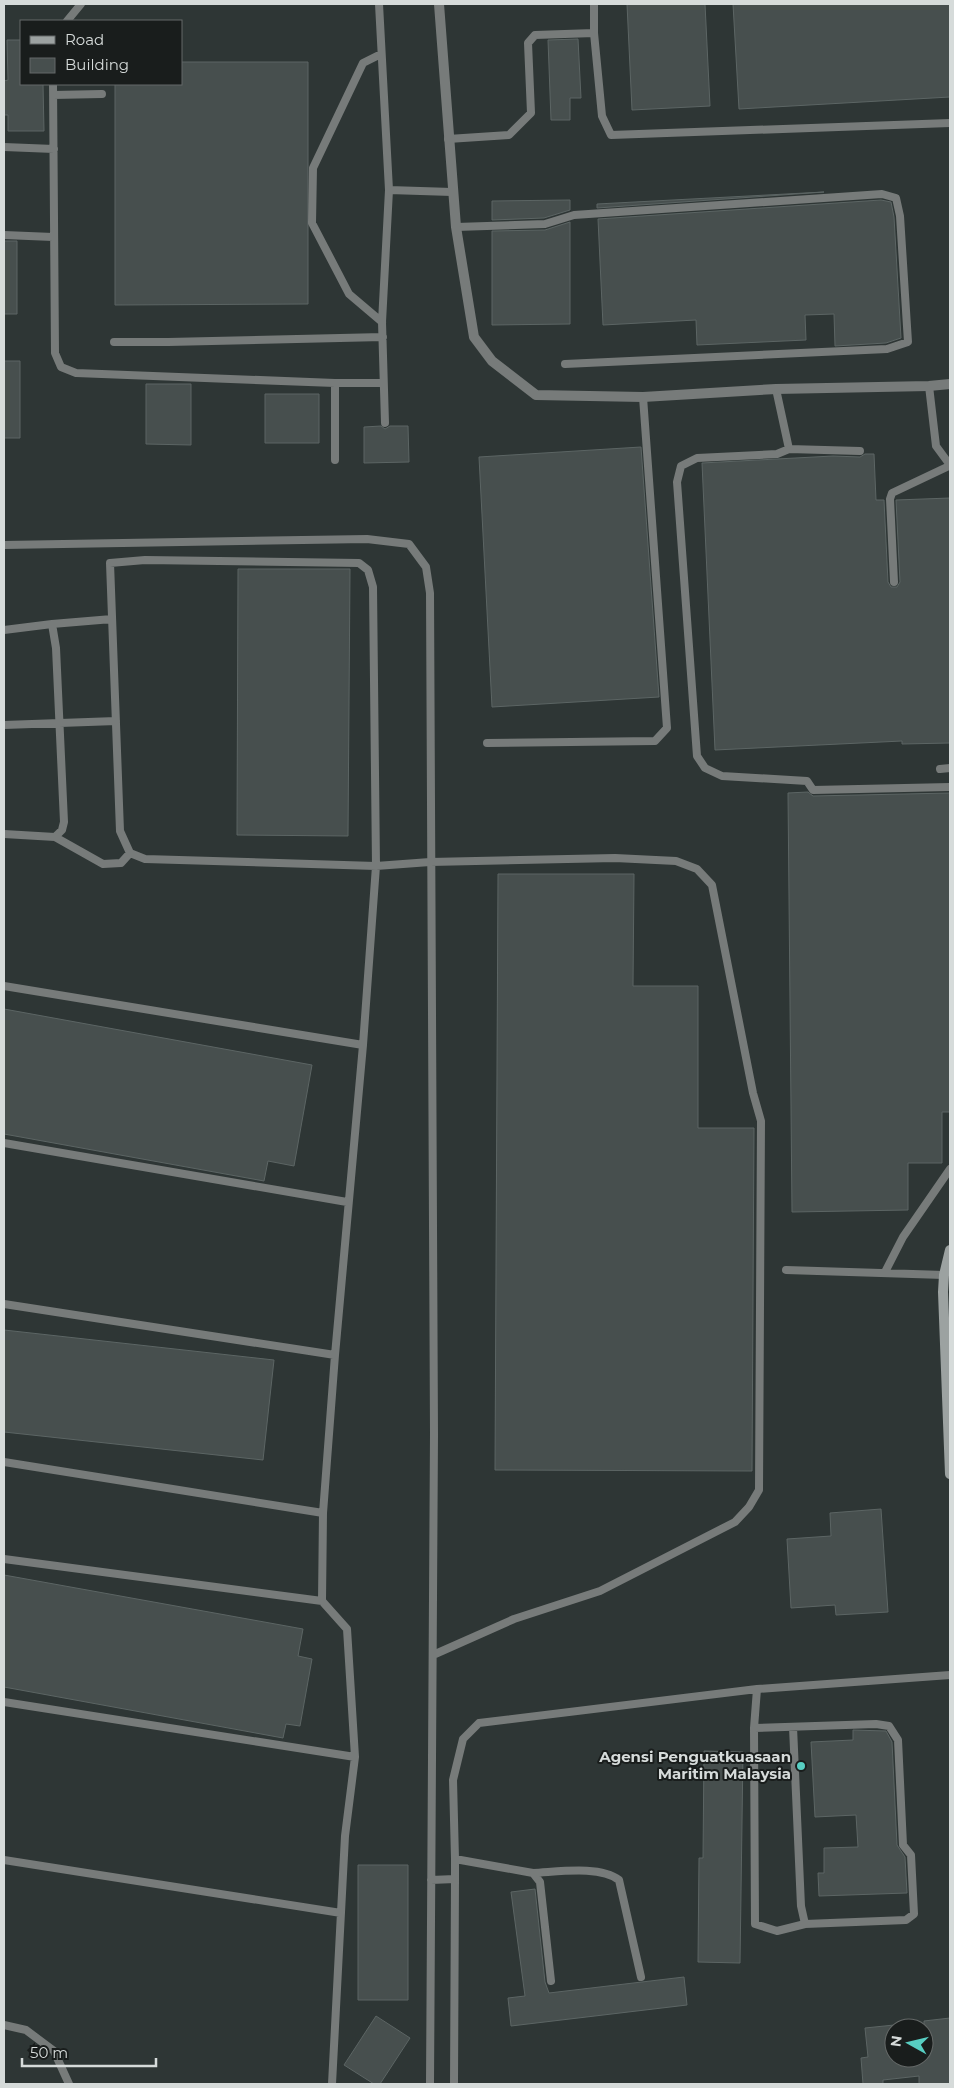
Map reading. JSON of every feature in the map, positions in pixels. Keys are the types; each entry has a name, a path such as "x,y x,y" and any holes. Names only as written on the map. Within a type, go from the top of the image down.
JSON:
{"street":[{"path":"439,4 452,192 474,337 492,360 536,395 642,397 776,389 950,384"},
{"path":"950,1250 944,1275 943,1292 950,1474"}],"lane":[{"path":"68,20 81,4"},
{"path":"380,4 389,190 382,322 385,423"},
{"path":"594,4 594,33 602,116 611,135 950,123"},
{"path":"448,139 509,135 531,113 528,43 535,35 594,33"},
{"path":"381,54 363,62 313,168 312,223 349,294 382,322"},
{"path":"53,85 55,353 61,367 76,373 335,383 384,382"},
{"path":"54,95 102,94"},
{"path":"4,147 54,149"},
{"path":"389,190 452,192"},
{"path":"456,227 545,224 574,215 594,213 882,194 896,198 900,216 908,342 887,349 565,364"},
{"path":"4,234 53,237"},
{"path":"114,342 383,336"},
{"path":"335,383 335,460"},
{"path":"894,582 890,499 892,493 949,466 936,446 929,386"},
{"path":"776,389 790,449"},
{"path":"487,743 655,741 667,728 642,397"},
{"path":"860,451 790,449 777,454 697,458 682,466 678,482 697,756 705,768 722,776 807,781 813,790 950,787"},
{"path":"4,545 366,539 410,544 426,566 430,593 434,1424 430,2084"},
{"path":"322,1601 324,1513 335,1355 347,1202 363,1045 376,866 373,587 368,570 359,564 145,560 110,563 120,831 130,853 145,859 376,866 430,862 615,858 676,861 698,869 712,885 753,1093 761,1121 759,1490 749,1507 735,1522 600,1591 514,1619 433,1655"},
{"path":"4,630 52,624 112,620"},
{"path":"52,624 56,648 64,822 62,830 55,837"},
{"path":"4,725 116,721"},
{"path":"940,769 950,768"},
{"path":"4,834 55,837 103,864 122,863 130,853"},
{"path":"4,986 363,1045"},
{"path":"4,1144 347,1202"},
{"path":"885,1272 903,1237 950,1169"},
{"path":"786,1270 944,1275"},
{"path":"4,1304 335,1355"},
{"path":"4,1462 324,1513"},
{"path":"4,1559 322,1601 347,1629 355,1757 345,1836 332,2084"},
{"path":"454,2084 455,1859 453,1780 463,1739 480,1723 757,1688 950,1675"},
{"path":"754,1728 876,1724 890,1726 898,1740 903,1846 911,1855 914,1914 906,1920 805,1924 776,1931 755,1924 754,1728 757,1688"},
{"path":"4,1702 355,1757"},
{"path":"793,1727 801,1906 805,1924"},
{"path":"455,1859 534,1872 592,1871 612,1874 619,1880 641,1977"},
{"path":"4,1860 341,1913"},
{"path":"534,1872 540,1882 551,1981"},
{"path":"430,1880 454,1879"},
{"path":"4,2025 26,2030 54,2051 69,2084"}],"building":[{"path":"627,4 705,4 710,106 632,110"},
{"path":"733,4 950,4 950,97 739,109"},
{"path":"578,39 581,98 570,98 570,120 551,120 548,40"},
{"path":"7,40 20,40 20,85 43,85 44,131 8,131 8,115 4,115 4,81 8,80"},
{"path":"182,62 308,62 308,304 115,305 115,85 182,85"},
{"path":"824,192 597,208 597,204"},
{"path":"570,200 570,210 544,218 492,220 492,201"},
{"path":"881,200 891,202 894,217 901,338 886,343 835,346 834,314 805,315 806,340 697,345 696,320 603,325 598,219"},
{"path":"570,222 570,324 492,325 492,231 545,230"},
{"path":"4,241 17,241 17,314 4,314"},
{"path":"4,361 20,361 20,438 4,438"},
{"path":"146,384 191,384 191,445 146,444"},
{"path":"265,394 319,394 319,443 265,443"},
{"path":"381,426 385,429 390,426 408,426 409,462 364,463 364,427"},
{"path":"641,447 659,697 492,707 479,457"},
{"path":"865,454 874,454 876,500 884,500 888,582 891,587 897,587 900,582 896,500 950,498 950,743 902,744 902,741 715,750 702,463 833,456 860,457"},
{"path":"238,569 350,569 348,836 237,835"},
{"path":"808,792 813,796 950,793 950,1112 942,1112 942,1163 908,1163 908,1210 792,1212 788,793"},
{"path":"498,874 634,874 633,986 698,986 698,1128 754,1128 752,1471 495,1470"},
{"path":"4,1009 312,1065 294,1166 268,1161 264,1181 4,1134"},
{"path":"4,1330 274,1360 263,1460 4,1432"},
{"path":"881,1509 888,1612 836,1615 835,1605 791,1608 787,1539 831,1536 830,1513"},
{"path":"4,1575 303,1629 298,1656 312,1659 300,1726 286,1724 283,1738 4,1687"},
{"path":"853,1730 886,1731 892,1742 897,1845 905,1857 907,1893 819,1896 818,1873 824,1873 824,1848 858,1847 856,1815 815,1817 811,1742 853,1740"},
{"path":"704,1751 743,1752 740,1963 698,1962 699,1858 703,1858"},
{"path":"358,1865 408,1865 408,2000 358,2000"},
{"path":"535,1889 545,1982 549,1993 684,1977 687,2005 511,2026 508,1998 525,1996 511,1892"},
{"path":"376,2016 410,2038 380,2084 374,2084 344,2065"},
{"path":"950,2018 950,2084 919,2084 919,2076 883,2080 883,2084 863,2084 861,2058 868,2057 865,2028 884,2026 884,2068 934,2068 934,2020"}],"place":[{"name":"Agensi Penguatkuasaan Maritim Malaysia","path":"801,1766"}]}
